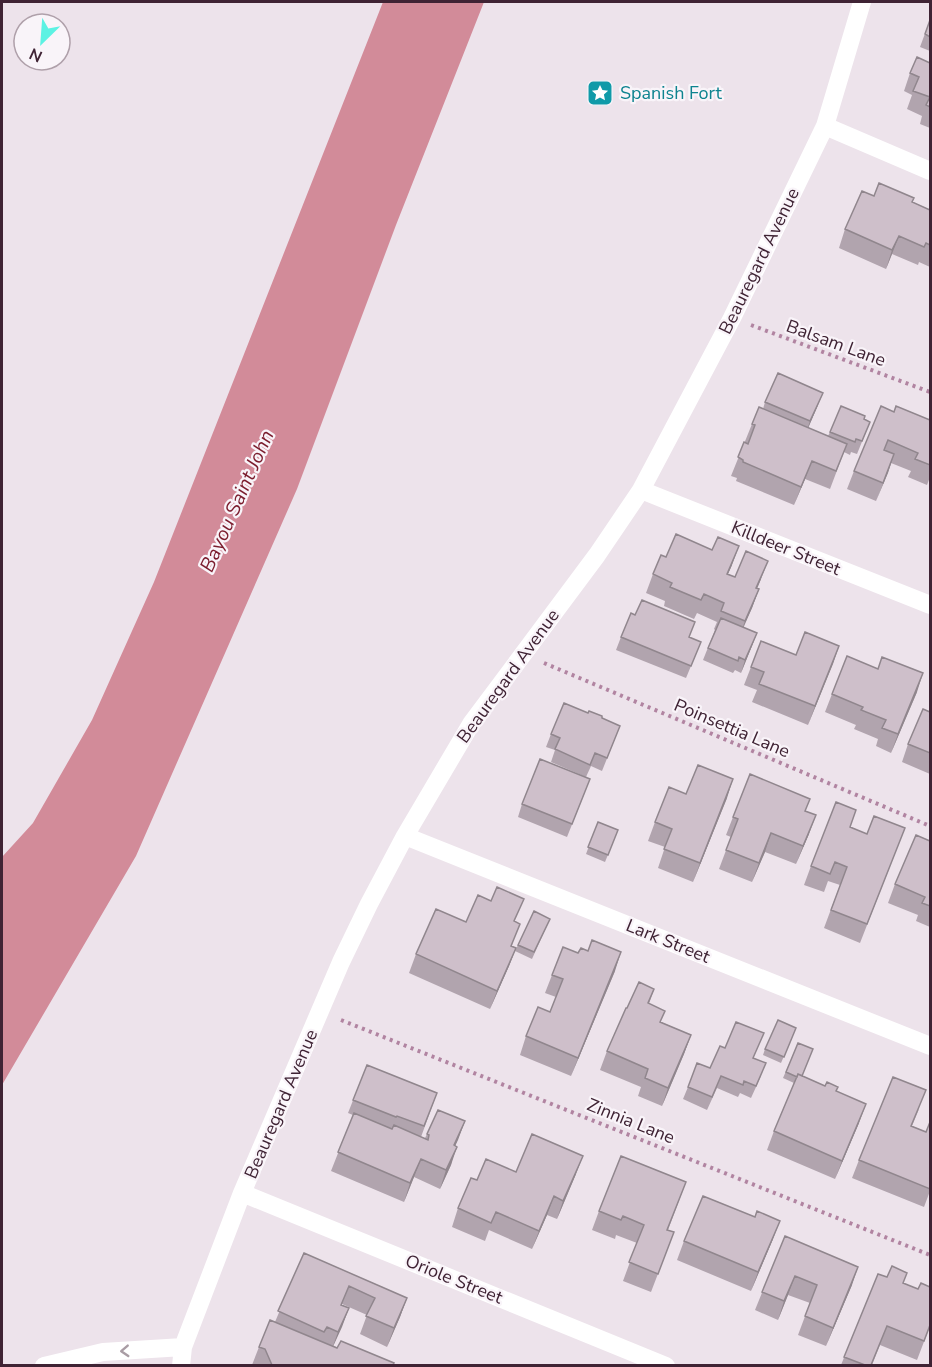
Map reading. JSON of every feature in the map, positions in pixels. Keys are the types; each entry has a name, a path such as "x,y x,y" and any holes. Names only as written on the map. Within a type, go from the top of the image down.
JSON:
{"street":[{"name":"Beauregard Avenue","path":"182,1356 242,1193 341,962 369,904 405,836 471,724 597,555 641,490 732,318 825,126 862,2"},
{"path":"825,126 930,171"},
{"name":"Killdeer Street","path":"641,490 930,605"},
{"name":"Lark Street","path":"405,836 930,1046"},
{"name":"Oriole Street","path":"242,1193 666,1365"},
{"path":"44,1365 103,1352 182,1356"}],"path":[{"name":"Balsam Lane","path":"732,318 930,392"},
{"name":"Poinsettia Lane","path":"523,655 930,826"},
{"name":"Zinnia Lane","path":"320,1012 930,1256"}],"water":[{"name":"Bayou Saint John","path":"383,2 484,2 396,225 297,489 136,856 2,1085 2,857 33,823 92,720 154,582"}],"building":[{"path":"930,20 930,37 925,34"},
{"path":"917,57 930,63 930,97 913,91 919,77 910,73"},
{"path":"879,183 914,198 912,202 930,210 930,245 926,243 924,247 899,236 892,250 845,229 862,191 874,196"},
{"path":"778,373 823,393 810,421 765,402"},
{"path":"841,406 865,416 864,419 870,422 862,441 856,439 855,442 830,432"},
{"path":"881,406 894,412 896,406 930,420 930,465 915,459 918,453 888,440 884,450 894,454 883,483 854,471"},
{"path":"759,407 847,444 836,471 812,461 801,487 743,462 738,457 744,442 748,444 755,425 752,424"},
{"path":"676,534 712,550 718,537 739,546 727,574 735,577 746,551 768,561 745,621 721,611 724,603 704,594 701,600 670,587 672,583 653,574 661,555 666,557"},
{"path":"642,600 695,622 689,637 701,642 691,666 621,637 631,613 635,615"},
{"path":"721,618 757,633 745,660 739,657 738,661 708,648"},
{"path":"805,632 839,646 815,706 759,684 764,672 751,667 761,641 796,655"},
{"path":"847,656 878,669 882,657 923,673 898,734 882,728 886,720 861,710 863,707 832,694"},
{"path":"564,703 602,716 620,726 607,758 595,753 590,765 555,749 560,738 551,734"},
{"path":"923,709 930,712 930,753 908,744"},
{"path":"540,759 590,779 572,824 522,804"},
{"path":"698,765 733,779 700,863 664,849 672,829 655,822 669,787 686,794"},
{"path":"750,774 810,799 805,811 816,815 803,846 771,833 759,863 726,850 738,819 733,817"},
{"path":"836,802 856,810 850,827 867,834 874,816 905,828 867,924 831,910 847,867 835,862 830,874 811,866"},
{"path":"598,822 618,830 608,855 588,847"},
{"path":"916,835 930,841 930,906 922,903 925,897 895,884"},
{"path":"497,887 524,899 514,921 520,924 511,946 516,948 497,991 416,954 436,909 466,922 478,895 491,901"},
{"path":"534,911 550,919 534,952 518,945"},
{"path":"592,940 621,952 578,1058 526,1036 538,1007 550,1012 563,979 552,975 563,947 578,953 581,948 588,951"},
{"path":"639,982 654,989 648,1003 665,1011 660,1022 691,1035 668,1088 645,1078 648,1069 607,1051"},
{"path":"778,1020 796,1028 784,1057 765,1049"},
{"path":"736,1022 764,1033 753,1058 766,1063 756,1086 744,1081 743,1085 721,1076 712,1097 688,1087 697,1063 710,1068 720,1046 725,1048"},
{"path":"798,1043 813,1049 802,1076 798,1074 797,1077 786,1072"},
{"path":"367,1065 437,1093 424,1126 353,1100"},
{"path":"798,1074 825,1086 827,1082 838,1087 836,1091 866,1104 842,1161 774,1131"},
{"path":"893,1077 926,1090 911,1126 926,1132 930,1122 930,1189 859,1160"},
{"path":"438,1110 465,1121 454,1145 457,1147 446,1170 421,1159 410,1183 338,1152 354,1113 392,1129 394,1125 428,1140 429,1135 427,1134"},
{"path":"532,1134 583,1156 563,1201 554,1196 539,1231 496,1212 491,1223 458,1208 471,1178 477,1180 486,1159 516,1172"},
{"path":"621,1156 686,1182 667,1230 674,1232 658,1274 629,1262 644,1225 623,1216 621,1220 599,1211"},
{"path":"703,1196 755,1217 757,1211 780,1221 758,1272 684,1241"},
{"path":"785,1236 858,1267 833,1328 805,1316 817,1285 795,1276 784,1301 762,1292"},
{"path":"304,1253 407,1298 394,1328 366,1316 375,1298 349,1286 341,1305 349,1308 338,1332 327,1327 324,1332 278,1311"},
{"path":"892,1266 907,1273 903,1283 918,1289 921,1283 930,1287 930,1325 924,1341 887,1326 871,1365 844,1357 878,1274 887,1277"},
{"path":"270,1320 337,1348 341,1341 394,1363 393,1365 272,1365 265,1349 259,1347"}],"place":[{"name":"Spanish Fort","path":"600,93"}]}
